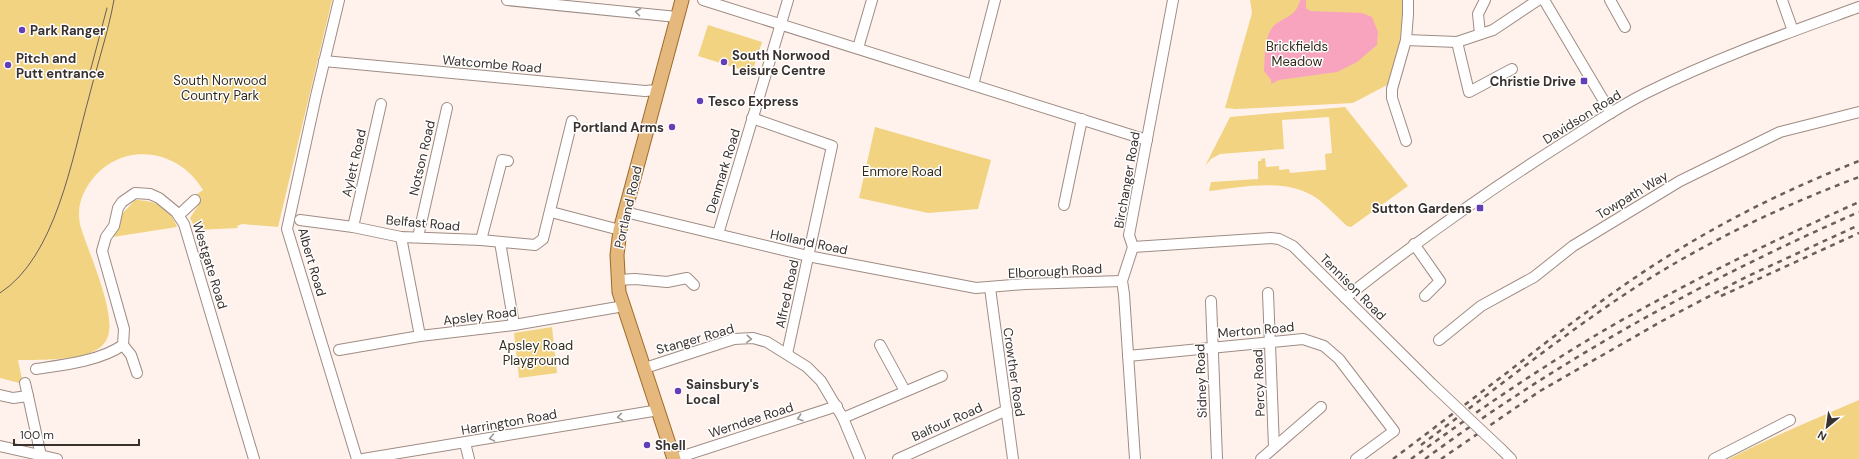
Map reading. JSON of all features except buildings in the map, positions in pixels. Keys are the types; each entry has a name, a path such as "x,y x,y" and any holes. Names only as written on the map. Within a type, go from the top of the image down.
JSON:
{"main road":[{"name":"Portland Road","path":"674,459 619,292 617,255 620,230 651,90 682,0"}],"street":[{"name":"Albert Road","path":"340,0 324,61 287,229 357,459"},
{"path":"507,0 677,17"},
{"path":"703,0 1147,140"},
{"name":"Denmark Road","path":"718,234 788,0"},
{"path":"858,48 872,0"},
{"path":"973,85 995,0"},
{"name":"Birchanger Road","path":"1135,459 1122,281 1133,247 1129,234 1172,0"},
{"path":"1406,141 1392,98 1392,89 1406,40 1408,0"},
{"path":"1480,34 1478,14 1485,0"},
{"path":"1406,40 1457,42 1493,30 1538,0"},
{"path":"1544,0 1611,113"},
{"path":"1610,0 1625,27"},
{"path":"1782,0 1793,31"},
{"name":"Davidson Road","path":"1346,298 1414,244 1505,181 1611,113 1647,92 1702,67 1793,31 1859,8"},
{"path":"1457,42 1469,92 1512,69"},
{"name":"Watcombe Road","path":"324,61 651,90"},
{"name":"Aylett Road","path":"353,227 381,104"},
{"name":"Notson Road","path":"418,237 447,108"},
{"name":"Towpath Way","path":"1439,340 1481,306 1534,277 1572,246 1680,181 1780,132 1859,112"},
{"name":"Alfred Road","path":"752,118 832,146 787,354"},
{"path":"1064,205 1082,119"},
{"path":"572,121 551,212 620,230"},
{"path":"481,240 502,161 508,161"},
{"name":"Westgate Road","path":"123,345 124,329 102,251 106,236 114,226 118,208 122,202 135,194 146,193 155,196 178,215 184,224 254,459"},
{"path":"178,215 196,200"},
{"name":"Belfast Road","path":"300,220 353,227 401,237 481,240 535,245 543,239 551,212"},
{"name":"Holland Road","path":"625,212 808,256 960,285 990,288"},
{"path":"401,237 420,336"},
{"name":"Tennison Road","path":"1133,247 1271,238 1279,239 1293,246 1433,385 1511,459"},
{"path":"500,242 514,325"},
{"path":"1414,244 1440,281 1424,296"},
{"path":"618,280 635,278 667,282 687,278 694,285"},
{"name":"Elborough Road","path":"990,288 1025,284 1122,281"},
{"name":"Crowther Road","path":"990,288 1013,459"},
{"name":"Percy Road","path":"1268,293 1274,447"},
{"name":"Sidney Road","path":"1211,301 1217,459"},
{"name":"Apsley Road","path":"339,350 420,336 514,325 624,306"},
{"name":"Stanger Road","path":"645,368 740,338 752,338 767,342 787,354 815,375 826,388 844,418 860,459"},
{"name":"Merton Road","path":"1128,356 1270,341 1303,339 1324,346 1339,359 1394,431 1356,459"},
{"path":"36,369 70,364 98,357 105,352 116,350 123,345 131,355 137,373"},
{"path":"880,345 905,391"},
{"path":"844,418 942,376"},
{"path":"24,384 41,456"},
{"path":"0,395 13,398 28,396"},
{"name":"Werndee Road","path":"674,459 837,406"},
{"path":"1261,459 1321,407"},
{"name":"Harrington Road","path":"363,459 659,410"},
{"name":"Balfour Road","path":"898,459 1007,410"},
{"path":"1714,459 1790,420"},
{"path":"465,443 469,459"},
{"path":"0,446 57,459"}],"green space":[{"name":"South Norwood Country Park","path":"0,0 332,0 278,227 242,224 237,226 238,228 196,230 190,218 199,204 193,197 203,190 191,175 177,164 162,157 145,154 129,156 113,162 99,172 87,187 82,197 79,212 81,228 105,298 109,326 107,339 103,345 97,349 81,356 54,359 18,360 23,384 0,378"},
{"name":"Brickfields Meadow","path":"1250,0 1412,0 1389,84 1353,103 1236,109 1225,108 1252,13"},
{"name":"South Norwood Leisure Centre","path":"708,25 762,42 752,73 698,56"},
{"path":"1345,107 1408,186 1351,227 1347,226 1318,199 1306,192 1293,188 1265,185 1209,191 1211,182 1258,179 1258,161 1261,161 1261,159 1265,158 1266,167 1279,166 1279,170 1289,169 1290,173 1326,170 1325,154 1332,153 1329,117 1282,120 1284,149 1220,154 1211,159 1205,166 1230,117"},
{"name":"Enmore Road","path":"875,127 991,160 978,209 928,213 859,198"},
{"path":"135,200 143,200 161,206 174,220 177,227 113,237 118,230 122,214"},
{"name":"Apsley Road Playground","path":"552,327 557,373 519,378 514,333"},
{"path":"1859,400 1859,459 1729,459 1777,436"}],"shaded area":[{"path":"1300,0 1306,0 1306,8 1310,11 1362,13 1372,17 1378,32 1377,45 1357,62 1337,72 1279,80 1271,84 1271,80 1264,71 1265,49 1269,32 1275,24 1295,11"}],"tram line":[{"path":"0,293 19,277 35,256 48,231 59,204 106,37 114,0"},
{"path":"90,72 107,8"}],"railway":[{"path":"1393,459 1629,281 1665,258 1747,211 1791,190 1859,161"},
{"path":"1421,445 1581,324 1636,287 1690,255 1745,226 1802,200 1859,177"},
{"path":"1411,459 1511,389 1615,324 1736,260 1859,202"},
{"path":"1425,459 1528,388 1635,324 1690,293 1745,265 1859,212"},
{"path":"1441,459 1540,391 1662,321 1746,277 1859,225"},
{"path":"1721,296 1859,233"}],"place":[{"name":"Park Ranger","path":"22,30"},
{"name":"South Norwood Leisure Centre","path":"724,62"},
{"name":"Pitch and Putt entrance","path":"8,65"},
{"name":"Christie Drive","path":"1584,81"},
{"name":"Tesco Express","path":"700,101"},
{"name":"Portland Arms","path":"672,127"},
{"name":"Sutton Gardens","path":"1480,208"},
{"name":"Sainsbury's Local","path":"678,391"},
{"name":"Shell","path":"647,445"}]}
